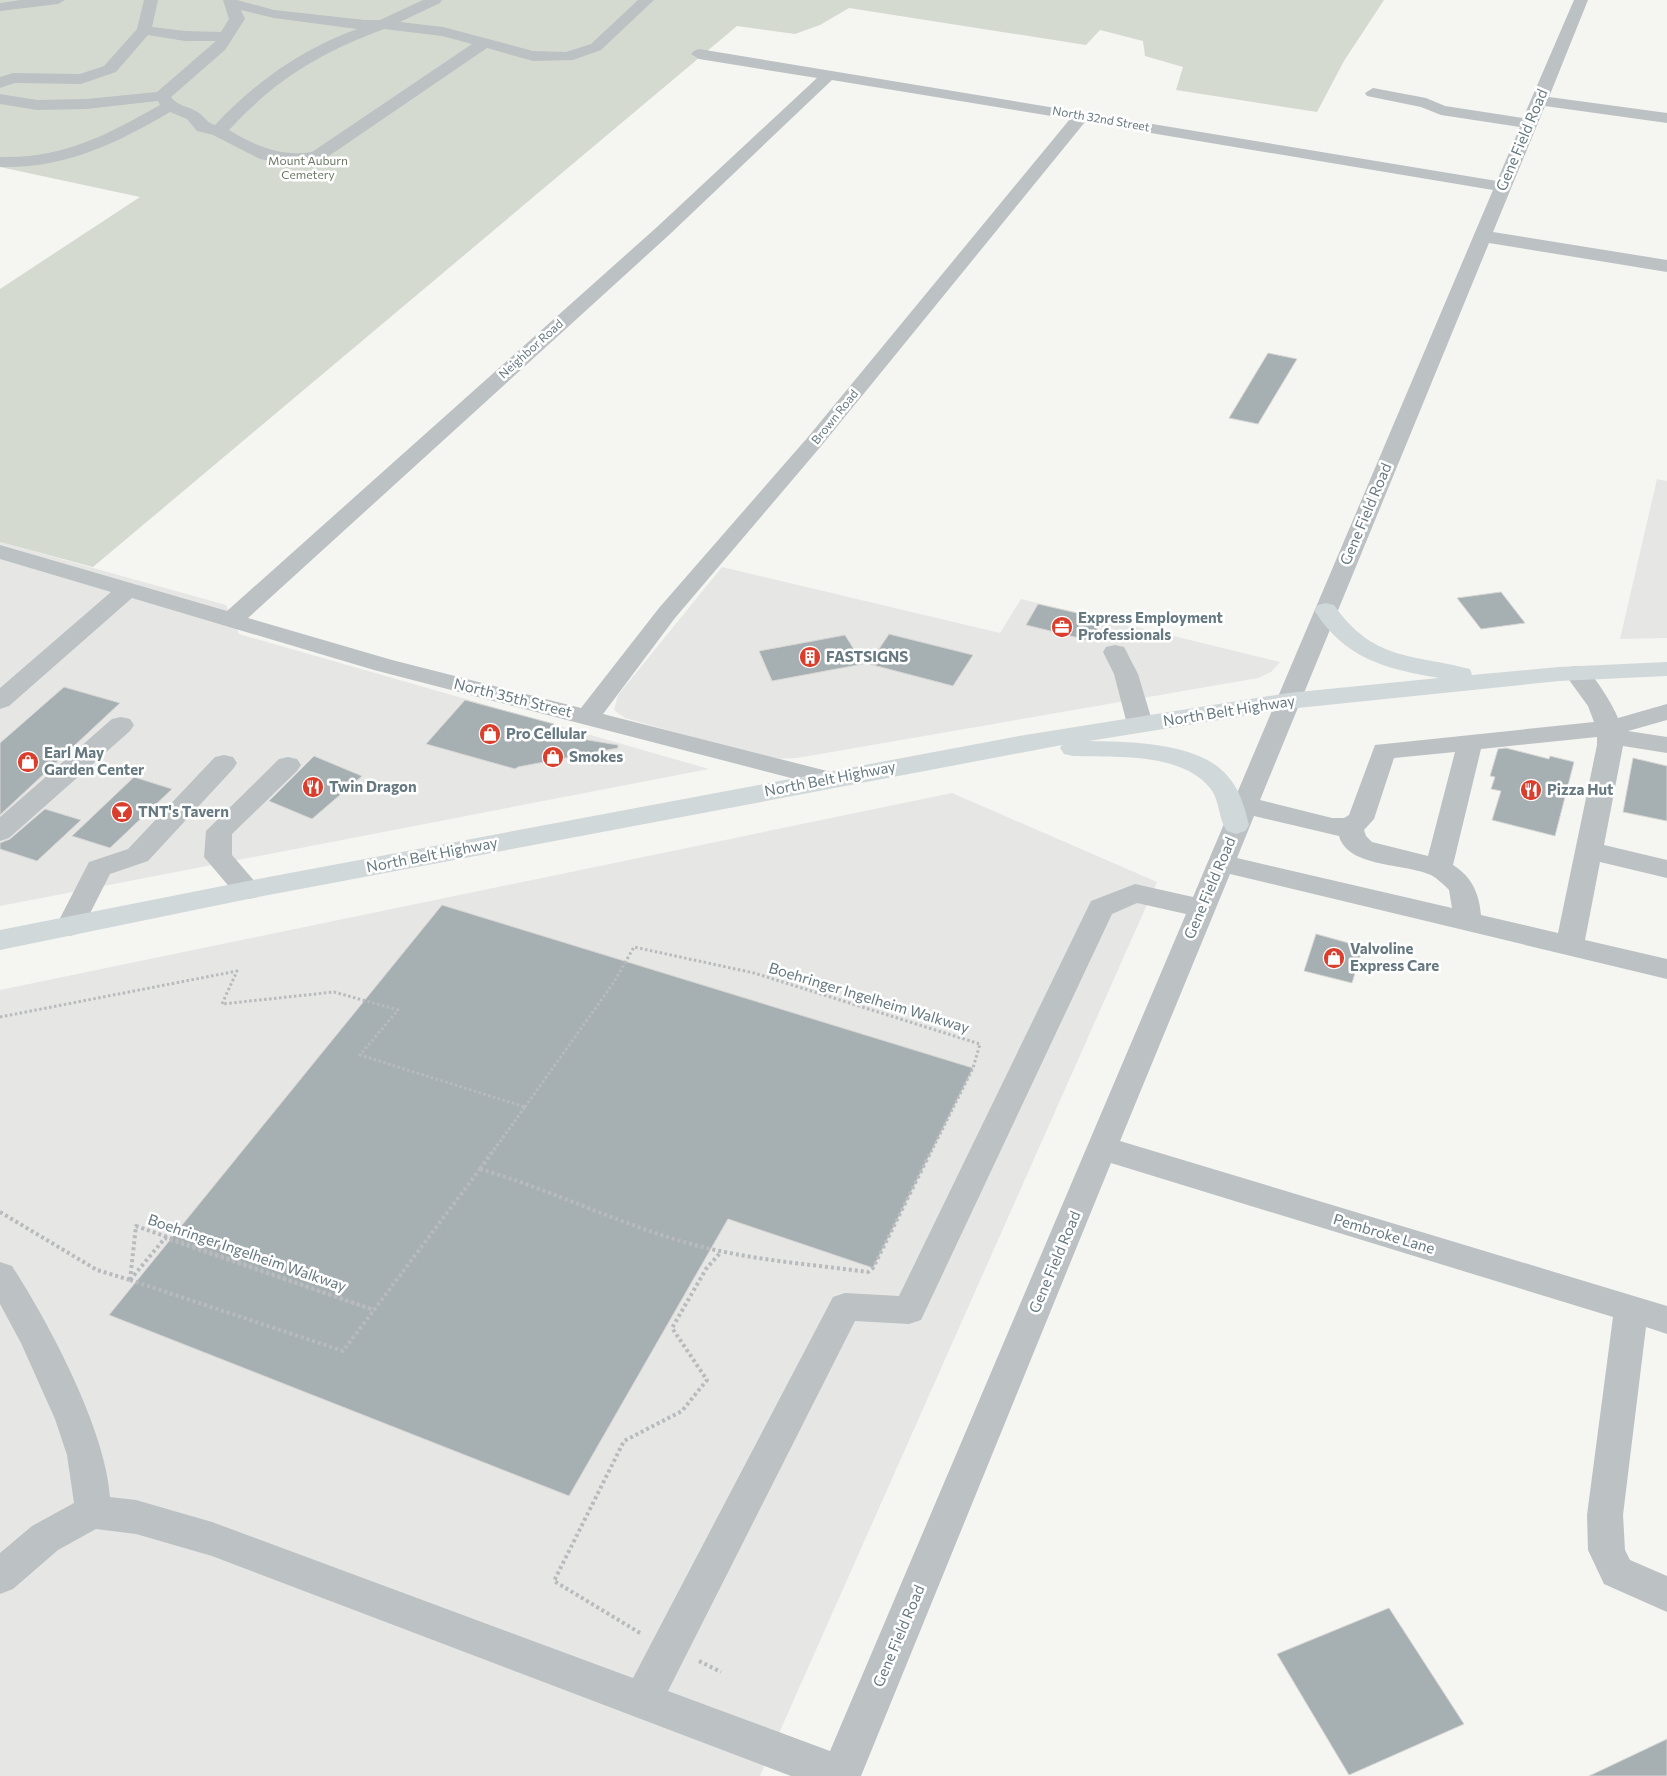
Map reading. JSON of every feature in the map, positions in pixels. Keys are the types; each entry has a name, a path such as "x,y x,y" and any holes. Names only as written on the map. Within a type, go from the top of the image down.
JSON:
{"main road":[{"path":"1326,610 1338,629 1353,641 1379,654 1442,672 1517,678"},
{"name":"North Belt Highway","path":"0,940 248,890 826,780 1019,744 1140,724 1288,701 1576,673 1667,669"},
{"path":"1019,744 1125,749 1159,754 1192,764 1218,780 1227,798 1241,815"}],"street":[{"path":"0,6 58,0"},
{"path":"0,83 13,78 70,79 98,74 110,69 144,30 151,0"},
{"path":"219,131 250,98 288,69 335,42 384,24 435,0"},
{"path":"231,2 274,14 322,21 384,24 443,32 546,58 567,57 584,53 607,38 648,0"},
{"name":"Gene Field Road","path":"840,1776 1581,0"},
{"path":"0,162 49,161 70,155 137,125 165,101 220,47 237,19 231,2"},
{"path":"144,30 179,36 226,37"},
{"path":"0,99 37,105 165,101 193,116 203,128 219,131 239,144 272,159 299,160 318,156 486,42"},
{"name":"North 32nd Street","path":"699,54 830,74 1502,187"},
{"name":"Neighbor Road","path":"230,621 373,490 663,231 830,74"},
{"path":"1373,93 1426,103 1441,110 1667,118"},
{"path":"6,117 37,105"},
{"name":"Brown Road","path":"588,716 667,613 815,441 1081,116"},
{"path":"1482,236 1667,266"},
{"name":"North 35th Street","path":"0,552 383,665 588,716 826,780"},
{"path":"0,701 129,590"},
{"path":"1115,652 1126,674 1140,724"},
{"path":"1570,946 1610,732 1607,716 1576,673"},
{"path":"1241,815 1332,827 1350,827 1361,819 1384,751 1610,732 1667,712"},
{"path":"0,832 121,725"},
{"path":"1610,732 1667,745"},
{"path":"1439,868 1470,743"},
{"path":"70,926 99,868 138,855 224,763"},
{"path":"248,890 218,857 219,832 288,765"},
{"path":"1350,827 1353,839 1363,849 1439,868 1458,879 1465,895 1467,921"},
{"path":"1589,850 1667,869"},
{"path":"1221,863 1667,969"},
{"path":"643,1699 845,1307 909,1310 1100,908 1135,893 1202,908"},
{"name":"Pembroke Lane","path":"1102,1148 1667,1320"},
{"path":"0,1276 19,1303 80,1434 92,1495 93,1512"},
{"path":"1631,1309 1605,1515 1607,1550 1617,1572 1667,1594"},
{"path":"0,1577 45,1538 93,1512 136,1517 212,1539 643,1699 840,1776"}],"path":[{"name":"Boehringer Ingelheim Walkway","path":"634,947 754,973 980,1044 973,1068 873,1268 868,1272 721,1252 609,1217 506,1176 480,1169 612,985 634,947"},
{"name":"Boehringer Ingelheim Walkway","path":"0,1017 237,971 222,1004 334,992 398,1010 360,1055 526,1107 343,1351 96,1270 0,1212"},
{"name":"Boehringer Ingelheim Walkway","path":"130,1280 136,1226 374,1310"},
{"name":"Boehringer Ingelheim Walkway","path":"130,1280 165,1238 374,1310"},
{"path":"721,1252 706,1269 672,1328 707,1380 682,1411 624,1441 554,1581 625,1626 721,1672"}],"shaded area":[{"path":"1657,479 1667,481 1667,638 1620,639"},
{"path":"0,542 226,605 239,634 709,769 0,906"},
{"path":"722,567 1000,633 1021,599 1280,662 1271,672 1258,678 797,758 769,759 625,718 614,710 618,695"},
{"path":"952,793 1157,882 760,1776 0,1776 0,990"}],"green space":[{"name":"Mount Auburn Cemetery","path":"0,0 1384,0 1344,61 1317,112 1176,90 1183,67 1145,56 1143,41 1100,30 1086,45 849,8 820,25 795,34 737,26 93,567 0,542 0,289 140,197 0,167"}],"building":[{"path":"1268,353 1297,359 1258,424 1229,418"},
{"path":"1501,592 1525,623 1481,629 1457,598"},
{"name":"Express Employment Professionals","path":"1038,604 1103,619 1091,641 1026,625"},
{"path":"889,634 973,655 953,686 869,664"},
{"name":"FASTSIGNS","path":"845,635 863,664 772,681 759,651"},
{"name":"Earl May Garden Center","path":"64,687 120,703 0,815 0,743"},
{"name":"Pro Cellular","path":"465,700 554,724 546,733 618,745 618,748 515,769 426,744"},
{"name":"Pizza Hut","path":"1506,748 1549,759 1550,756 1574,762 1555,836 1492,820 1501,791 1491,789 1495,777 1490,776 1498,749"},
{"name":"Twin Dragon","path":"314,756 362,776 312,819 269,801"},
{"path":"1633,758 1667,766 1667,821 1623,812"},
{"name":"TNT's Tavern","path":"134,777 172,789 110,848 72,836"},
{"path":"45,809 81,820 37,861 0,849 0,843 10,839"},
{"path":"442,905 973,1068 873,1268 728,1219 569,1496 109,1315"},
{"name":"Valvoline Express Care","path":"1316,934 1363,947 1352,983 1304,971"},
{"path":"1389,1608 1464,1724 1349,1775 1277,1654"},
{"path":"1667,1739 1667,1776 1589,1776"}],"place":[{"name":"Express Employment Professionals","path":"1062,627"},
{"name":"FASTSIGNS","path":"810,657"},
{"name":"Pro Cellular","path":"490,734"},
{"name":"Smokes","path":"553,757"},
{"name":"Earl May Garden Center","path":"28,762"},
{"name":"Twin Dragon","path":"313,787"},
{"name":"Pizza Hut","path":"1531,790"},
{"name":"TNT's Tavern","path":"122,812"},
{"name":"Valvoline Express Care","path":"1334,958"}]}
